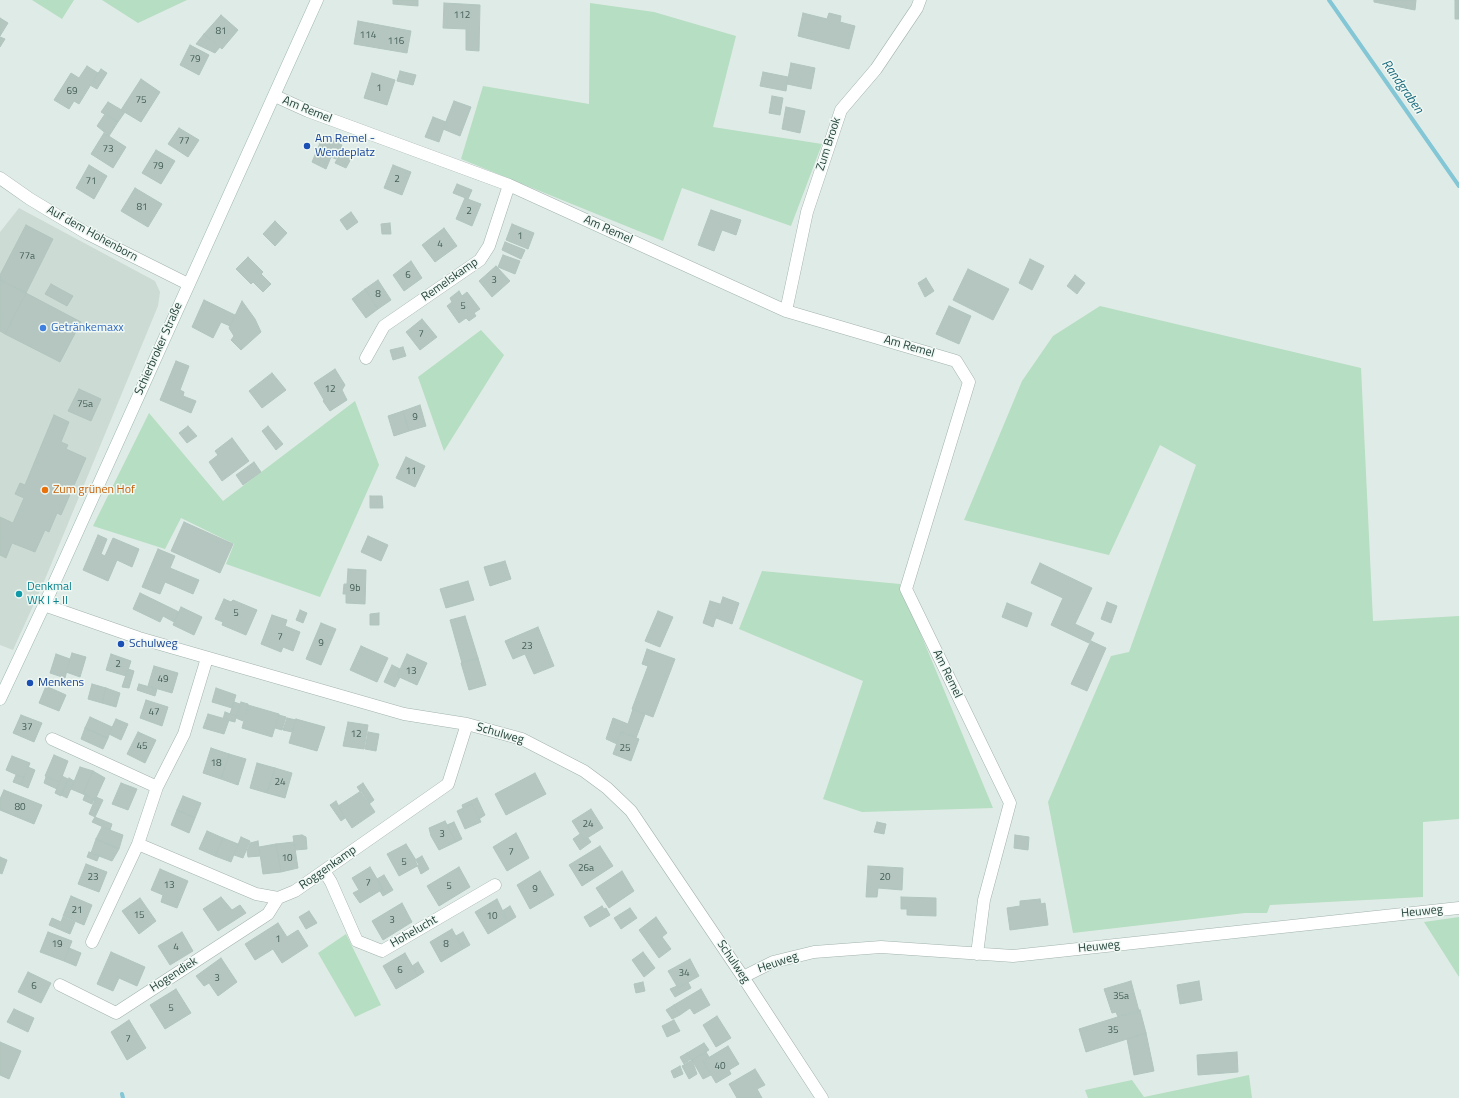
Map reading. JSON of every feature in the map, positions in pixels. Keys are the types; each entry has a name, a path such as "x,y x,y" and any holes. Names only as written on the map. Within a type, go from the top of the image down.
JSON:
{"street":[{"name":"Schierbroker Straße","path":"0,699 275,96 317,0"},
{"name":"Zum Brook","path":"786,311 807,212 841,110 876,69 917,8 920,0"},
{"name":"Am Remel","path":"275,96 308,111 509,185 786,311 956,361 969,382 906,589 1010,803 984,900 977,954"},
{"name":"Auf dem Hohenborn","path":"0,178 30,199 88,234 188,284"},
{"name":"Remelskamp","path":"366,358 384,326 480,260 489,246 509,185"},
{"name":"Schulweg","path":"44,605 103,627 404,714 467,724 522,739 584,771 607,788 631,811 744,977 822,1098"},
{"path":"92,942 138,844 145,818 157,787 184,734 207,658"},
{"name":"Roggenkamp","path":"278,898 295,891 448,784 467,724"},
{"path":"52,739 157,787"},
{"path":"138,844 256,894 278,898"},
{"name":"Hohelucht","path":"324,871 331,882 357,941 382,950 495,885"},
{"name":"Hogendiek","path":"60,985 116,1013 268,914 278,898"},
{"name":"Heuweg","path":"744,977 773,962 814,952 881,947 1013,956 1459,908"}],"shaded area":[{"path":"19,208 155,281 160,292 158,306 43,584 13,650 0,645 0,232"}],"green space":[{"path":"32,0 74,0 62,19"},
{"path":"102,0 187,0 138,23"},
{"path":"590,3 654,12 736,36 713,127 822,144 791,226 682,188 663,241 461,159 483,86 589,104"},
{"path":"1100,306 1361,368 1373,621 1459,616 1459,819 1423,822 1423,897 1270,905 1267,913 1245,913 1073,933 1048,802 1111,656 1129,652 1196,465 1160,445 1109,555 964,520 1022,381 1053,336"},
{"path":"481,330 504,355 444,451 418,377"},
{"path":"355,401 379,465 320,597 226,564 234,544 181,518 165,549 93,526 149,413 223,501"},
{"path":"762,571 900,584 993,808 862,812 823,799 863,681 739,629"},
{"path":"1459,917 1459,977 1424,922"},
{"path":"346,934 381,1005 355,1017 318,953"},
{"path":"1249,1075 1252,1098 1088,1098 1085,1090 1132,1080 1144,1097"}],"building":[{"path":"393,0 418,0 418,6 393,4"},
{"path":"1374,0 1416,0 1415,10 1374,2"},
{"path":"1455,0 1459,0 1459,19 1455,19"},
{"path":"444,3 480,5 479,51 466,50 466,29 443,28"},
{"path":"803,13 827,19 829,13 841,16 840,22 855,26 849,49 798,36"},
{"path":"221,15 238,30 222,49 204,34"},
{"path":"0,18 8,23 0,36"},
{"path":"358,21 411,31 407,53 354,44"},
{"path":"204,34 220,47 215,53 196,44"},
{"path":"0,37 5,39 0,47"},
{"path":"190,45 209,55 199,75 180,65"},
{"path":"791,63 815,68 811,89 787,84"},
{"path":"87,66 98,73 79,104 74,101 69,109 54,100 71,73 79,78"},
{"path":"101,69 107,73 97,89 90,85"},
{"path":"400,71 416,75 413,85 397,81"},
{"path":"763,72 788,77 786,91 760,86"},
{"path":"372,73 395,80 387,105 364,98"},
{"path":"141,79 160,92 141,122 121,110"},
{"path":"772,96 783,98 780,115 769,113"},
{"path":"454,101 471,107 460,136 443,129"},
{"path":"108,102 125,112 118,122 101,112"},
{"path":"786,107 805,111 800,133 782,129"},
{"path":"105,114 118,122 109,136 97,126"},
{"path":"433,117 446,122 439,142 425,137"},
{"path":"179,128 199,140 188,157 168,144"},
{"path":"104,133 126,147 113,168 91,154"},
{"path":"323,136 342,145 336,159 331,157 326,169 312,162"},
{"path":"156,150 175,161 161,184 142,173"},
{"path":"341,152 352,157 346,168 335,163"},
{"path":"89,165 107,176 94,199 76,188"},
{"path":"393,165 411,172 402,195 384,188"},
{"path":"457,184 472,190 468,199 453,193"},
{"path":"135,188 162,204 148,227 121,211"},
{"path":"465,198 481,204 472,226 456,219"},
{"path":"711,210 741,220 736,235 722,230 714,251 698,245"},
{"path":"351,212 358,222 347,230 340,220"},
{"path":"275,221 287,233 275,246 263,234"},
{"path":"390,223 391,234 382,234 381,224"},
{"path":"512,224 534,233 528,249 506,240"},
{"path":"26,225 53,239 26,293 0,280 0,275"},
{"path":"444,228 457,246 435,262 422,245"},
{"path":"505,242 525,250 521,259 502,250"},
{"path":"503,255 520,261 515,274 498,267"},
{"path":"248,257 263,272 261,274 271,284 263,292 253,282 251,284 236,269"},
{"path":"1030,259 1044,266 1032,290 1019,283"},
{"path":"411,261 422,278 404,291 393,275"},
{"path":"496,266 510,281 492,297 479,281"},
{"path":"968,269 1009,289 993,320 953,300"},
{"path":"1075,275 1085,283 1077,294 1067,286"},
{"path":"926,278 934,291 925,297 918,283"},
{"path":"0,280 26,293 5,334 0,331"},
{"path":"378,280 391,300 378,309 365,289"},
{"path":"51,284 73,296 67,306 45,294"},
{"path":"365,289 378,309 366,318 352,299"},
{"path":"459,291 462,296 467,292 480,309 474,313 476,316 469,321 466,318 459,323 447,306 452,302 450,298"},
{"name":"Getränkemaxx","path":"26,293 81,322 60,362 5,334"},
{"path":"204,300 235,315 230,326 221,322 213,338 192,327"},
{"path":"242,301 255,319 261,332 241,350 231,340 234,336 229,328"},
{"path":"949,306 971,316 959,344 936,334"},
{"path":"422,319 437,337 420,350 406,332"},
{"path":"403,347 406,356 393,360 390,350"},
{"path":"176,361 189,366 180,390 184,392 183,396 196,401 191,413 160,400"},
{"path":"335,369 345,385 342,390 347,400 330,411 314,383"},
{"path":"272,373 286,390 262,408 249,391"},
{"path":"79,389 101,399 91,421 68,411"},
{"path":"420,405 426,426 409,431 403,411"},
{"path":"403,411 409,431 394,436 388,416"},
{"name":"Zum grünen Hof","path":"54,415 69,422 61,442 68,445 66,449 86,458 61,515 57,513 49,532 45,530 35,552 12,543 6,558 0,555 0,517 13,523 24,498 15,494 20,483 25,485"},
{"path":"188,426 197,436 187,443 179,433"},
{"path":"268,426 283,444 276,450 262,431"},
{"path":"232,438 249,461 222,481 209,462 218,455 215,451"},
{"path":"406,457 425,466 415,487 396,478"},
{"path":"254,462 261,472 243,485 236,475"},
{"path":"370,496 382,496 383,508 370,508"},
{"path":"184,522 233,544 220,573 171,551"},
{"path":"98,535 107,539 101,554 105,556 113,538 139,549 132,567 117,560 108,581 83,570"},
{"path":"368,536 388,545 381,561 361,552"},
{"path":"158,549 175,556 170,568 199,580 193,594 165,582 160,594 142,587"},
{"path":"505,561 511,579 490,586 484,567"},
{"path":"1040,563 1092,588 1075,624 1094,633 1089,643 1051,625 1063,598 1031,583"},
{"path":"348,569 366,570 365,604 346,603 346,594 343,594 344,584 347,584"},
{"path":"468,581 474,600 446,608 440,589"},
{"path":"140,593 179,612 174,622 163,616 160,622 133,609"},
{"path":"723,597 739,603 732,624 716,618"},
{"path":"224,599 231,602 233,600 257,610 246,635 222,625 223,622 215,619"},
{"path":"710,601 720,604 713,627 703,623"},
{"path":"1107,602 1117,606 1111,623 1101,619"},
{"path":"1007,603 1032,613 1027,627 1002,617"},
{"path":"181,607 202,617 194,635 173,625"},
{"path":"300,610 307,613 303,623 296,620"},
{"path":"658,611 673,617 660,647 645,641"},
{"path":"379,613 379,625 370,625 370,614"},
{"path":"272,615 287,620 285,626 300,632 293,651 283,647 281,652 261,644"},
{"path":"465,616 478,658 462,663 450,620"},
{"path":"321,623 336,629 321,665 306,659"},
{"path":"538,627 554,666 534,674 525,654 513,659 505,641"},
{"path":"1091,641 1106,648 1087,691 1071,684"},
{"path":"361,646 388,658 377,682 350,670"},
{"path":"647,649 675,659 653,717 632,709 648,666 642,664"},
{"path":"72,653 86,657 80,677 66,672"},
{"path":"56,654 70,659 65,678 50,673"},
{"path":"111,654 131,661 126,676 106,670"},
{"path":"407,654 427,663 417,685 397,676"},
{"path":"478,658 486,685 469,690 461,663"},
{"path":"392,665 400,669 397,676 400,677 395,687 384,682"},
{"path":"154,666 178,673 172,693 148,686"},
{"path":"128,669 134,671 129,688 122,687"},
{"path":"92,684 106,688 102,703 88,699"},
{"path":"139,684 157,689 155,696 137,690"},
{"path":"46,686 66,695 59,711 39,703"},
{"path":"106,688 120,693 116,707 102,703"},
{"path":"216,688 236,695 232,708 212,702"},
{"path":"146,700 168,707 162,726 140,718"},
{"path":"234,702 240,704 236,716 230,714"},
{"path":"241,702 248,704 243,721 236,718"},
{"path":"248,705 279,714 272,737 242,728"},
{"path":"633,709 645,714 636,738 621,732 617,744 606,739 613,718 628,724"},
{"path":"225,712 236,716 235,722 223,719"},
{"path":"208,714 229,720 224,734 203,728"},
{"path":"21,715 42,723 34,742 13,733"},
{"path":"279,715 286,717 282,730 275,728"},
{"path":"90,717 112,727 108,738 85,728"},
{"path":"287,718 296,720 292,732 283,730"},
{"path":"116,719 128,724 121,740 109,734"},
{"path":"296,719 325,727 317,751 289,743"},
{"path":"348,722 368,725 364,749 343,746"},
{"path":"85,728 108,738 103,749 81,739"},
{"path":"138,732 156,740 145,763 127,754"},
{"path":"368,732 379,734 376,751 365,749"},
{"path":"621,732 639,739 631,761 613,754"},
{"path":"211,748 229,754 221,779 203,773"},
{"path":"229,754 246,759 238,785 221,779"},
{"path":"54,755 68,761 60,782 45,776"},
{"path":"12,756 30,763 24,778 6,770"},
{"path":"257,763 275,768 267,793 250,788"},
{"path":"28,767 35,770 28,788 21,785"},
{"path":"80,767 93,771 83,794 71,789"},
{"path":"275,768 292,773 285,798 267,793"},
{"path":"93,771 105,778 95,800 83,794"},
{"path":"535,773 546,794 506,815 495,794"},
{"path":"16,775 24,778 21,785 13,782"},
{"path":"62,776 68,779 61,796 55,793"},
{"path":"46,777 60,782 57,789 44,783"},
{"path":"69,778 74,781 67,798 61,795"},
{"path":"121,783 137,789 128,810 112,804"},
{"path":"363,783 374,800 369,804 357,787"},
{"path":"4,790 42,805 34,824 0,810 0,799"},
{"path":"361,791 375,812 352,828 338,806"},
{"path":"85,795 94,799 92,804 83,800"},
{"path":"183,796 201,803 195,818 177,810"},
{"path":"96,797 103,800 95,817 89,814"},
{"path":"477,798 485,815 479,819 472,804 463,808 462,805"},
{"path":"336,801 345,818 341,821 330,805"},
{"path":"472,804 481,822 465,829 457,811"},
{"path":"591,809 603,828 584,840 572,821"},
{"path":"177,810 195,818 189,833 171,825"},
{"path":"95,817 112,824 110,830 92,822"},
{"path":"445,821 456,842 439,850 431,836 429,828"},
{"path":"454,822 462,839 456,842 447,825"},
{"path":"877,822 886,824 884,834 874,832"},
{"path":"102,827 123,835 119,849 96,839"},
{"path":"207,831 223,838 215,856 199,849"},
{"path":"516,833 529,858 507,871 493,847"},
{"path":"580,834 584,840 588,838 591,842 580,850 573,839"},
{"path":"302,835 306,837 307,849 295,850 293,836"},
{"path":"1015,835 1029,837 1028,850 1014,848"},
{"path":"241,837 250,841 243,858 234,855"},
{"path":"223,838 238,844 231,862 215,856"},
{"path":"96,839 119,849 112,861 91,853"},
{"path":"258,841 260,856 248,857 247,851 250,843"},
{"path":"294,842 298,868 281,872 276,844"},
{"path":"276,844 281,872 263,874 259,847"},
{"path":"406,844 419,865 399,876 387,854"},
{"path":"600,846 613,866 582,886 569,865"},
{"path":"89,852 99,856 97,861 87,857"},
{"path":"422,856 429,869 421,874 415,860"},
{"path":"0,857 7,860 2,874 0,873"},
{"path":"86,864 107,872 99,892 78,884"},
{"path":"868,866 903,868 902,890 878,888 877,897 866,897"},
{"path":"370,867 383,889 360,903 353,893 359,890 352,878"},
{"path":"459,867 470,887 439,906 427,886"},
{"path":"160,869 188,881 177,908 161,902 163,895 151,890"},
{"path":"540,871 554,895 530,909 517,885"},
{"path":"622,871 634,891 609,908 596,888"},
{"path":"384,875 393,890 383,896 380,891 383,889 377,879"},
{"path":"71,896 92,905 84,925 63,916"},
{"path":"221,897 232,910 240,905 246,913 218,931 203,909"},
{"path":"901,897 936,898 936,916 907,915 907,909 901,909"},
{"path":"140,898 156,921 139,934 122,911"},
{"path":"497,899 508,922 488,934 475,912"},
{"path":"1040,899 1041,904 1045,903 1048,925 1010,930 1007,908 1020,906 1020,901"},
{"path":"402,903 412,922 383,940 372,921"},
{"path":"510,906 516,917 508,922 502,911"},
{"path":"602,906 604,909 606,908 610,915 590,927 584,917"},
{"path":"630,908 637,918 621,929 614,918"},
{"path":"309,911 317,923 306,929 299,917"},
{"path":"63,917 75,922 70,934 49,925 52,918 61,922"},
{"path":"656,917 667,933 662,937 671,949 659,958 639,930"},
{"path":"278,923 287,937 298,930 308,946 282,963 273,949 255,960 245,944"},
{"path":"452,929 463,949 441,962 430,942"},
{"path":"48,932 72,941 64,961 40,952"},
{"path":"182,932 193,951 170,965 158,946"},
{"path":"463,932 470,945 463,949 456,936"},
{"path":"69,948 81,953 76,966 64,961"},
{"path":"111,952 145,967 137,986 119,978 113,991 97,984"},
{"path":"643,952 655,968 644,977 632,960"},
{"path":"405,953 418,976 396,989 383,966"},
{"path":"221,958 237,982 218,996 209,983 204,986 196,976"},
{"path":"690,959 699,976 678,988 668,971"},
{"path":"418,962 424,972 418,976 412,966"},
{"path":"28,972 51,983 41,1003 18,992"},
{"path":"1131,981 1139,1011 1118,1017 1116,1012 1112,1013 1104,989"},
{"path":"1199,981 1202,1000 1180,1004 1177,985"},
{"path":"643,982 645,991 636,993 634,984"},
{"path":"688,982 691,988 675,997 670,989 677,986 678,988"},
{"path":"176,989 191,1013 165,1029 150,1005"},
{"path":"701,989 710,1005 694,1014 690,1008 680,1015 674,1005"},
{"path":"674,1005 680,1015 672,1019 666,1010"},
{"path":"14,1009 34,1018 28,1032 7,1022"},
{"path":"1140,1010 1146,1033 1086,1052 1079,1029"},
{"path":"717,1016 731,1038 716,1047 703,1025"},
{"path":"129,1020 146,1048 127,1060 111,1032"},
{"path":"674,1020 680,1031 667,1037 662,1026"},
{"path":"1146,1033 1154,1071 1134,1075 1127,1039"},
{"path":"0,1042 21,1051 9,1079 0,1075"},
{"path":"704,1043 709,1050 692,1060 687,1053"},
{"path":"728,1046 739,1064 729,1070 731,1074 716,1083 703,1061"},
{"path":"706,1052 709,1057 703,1061 711,1075 703,1079 692,1060"},
{"path":"1237,1052 1238,1072 1198,1075 1197,1055"},
{"path":"687,1053 691,1059 684,1064 680,1057"},
{"path":"692,1060 697,1074 689,1079 682,1066"},
{"path":"680,1066 683,1074 674,1078 671,1071"},
{"path":"755,1069 765,1085 757,1089 762,1098 737,1098 729,1084"}],"waterway":[{"name":"Randgraben","path":"1329,0 1459,186"},
{"path":"122,1094 123,1098"}],"place":[{"name":"Am Remel - Wendeplatz","path":"307,146"},
{"name":"Getränkemaxx","path":"43,328"},
{"name":"Zum grünen Hof","path":"45,490"},
{"name":"Denkmal WK I + II","path":"19,594"},
{"name":"Schulweg","path":"121,644"},
{"name":"Menkens","path":"30,683"}]}
